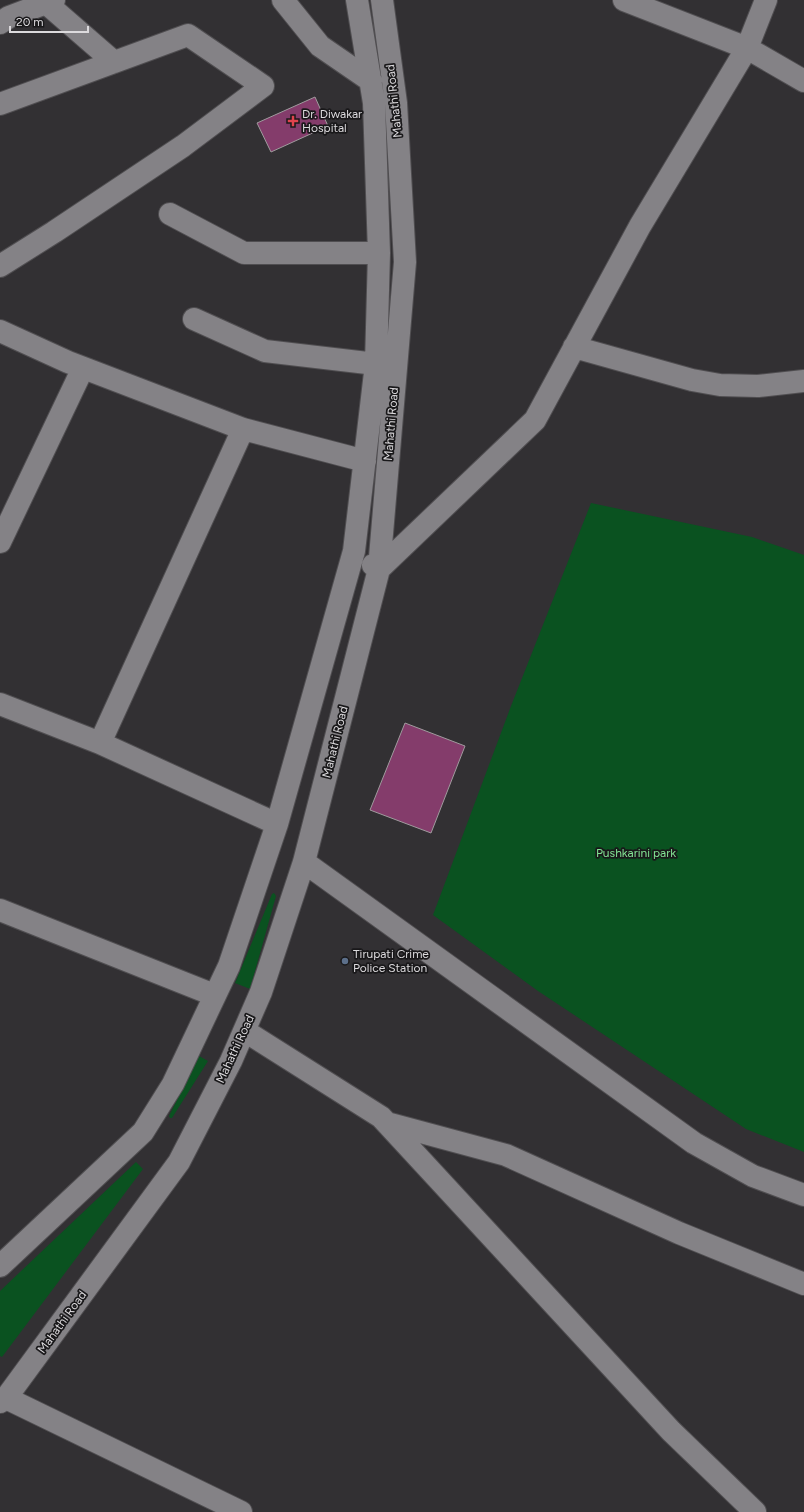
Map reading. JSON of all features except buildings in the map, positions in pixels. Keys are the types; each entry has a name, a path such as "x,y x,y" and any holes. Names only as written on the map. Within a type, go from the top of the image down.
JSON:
{"street":[{"path":"283,0 320,46 371,81"},
{"name":"Mahathi Road","path":"0,1266 143,1132 173,1084 229,966 277,824 354,551 376,364 379,253 374,103 357,0"},
{"name":"Mahathi Road","path":"3,1400 179,1162 245,1031 261,992 304,862 379,569 405,262 396,103 382,0"},
{"path":"624,0 747,48 804,81"},
{"path":"354,551 379,569 535,420 640,226 747,48 766,0"},
{"path":"3,17 50,2 114,62"},
{"path":"0,104 188,35 263,86 183,146 0,266"},
{"path":"374,103 396,103"},
{"path":"170,214 244,253 379,253"},
{"path":"194,319 265,351 376,364"},
{"path":"0,331 83,368 243,429 365,462"},
{"path":"574,347 692,380 720,385 758,386 804,381"},
{"path":"0,542 83,368"},
{"path":"100,743 243,429"},
{"path":"0,704 100,743 277,824"},
{"path":"304,862 694,1143 753,1176 804,1195"},
{"path":"0,910 214,996"},
{"path":"245,1031 381,1117 671,1431 755,1512"},
{"path":"386,1123 506,1155 679,1233 804,1284"},
{"path":"3,1400 241,1512"}],"green space":[{"name":"Pushkarini park","path":"591,503 752,537 804,555 804,1152 746,1129 538,991 433,915 511,706"},
{"path":"274,893 276,896 250,989 235,983 272,894"},
{"path":"199,1056 208,1061 172,1118 170,1118 169,1116"},
{"path":"136,1162 143,1169 2,1357 0,1356 0,1291"}],"place":[{"name":"Dr. Diwakar Hospital","path":"293,121"},
{"name":"Tirupati Crime Police Station","path":"345,961"}]}
